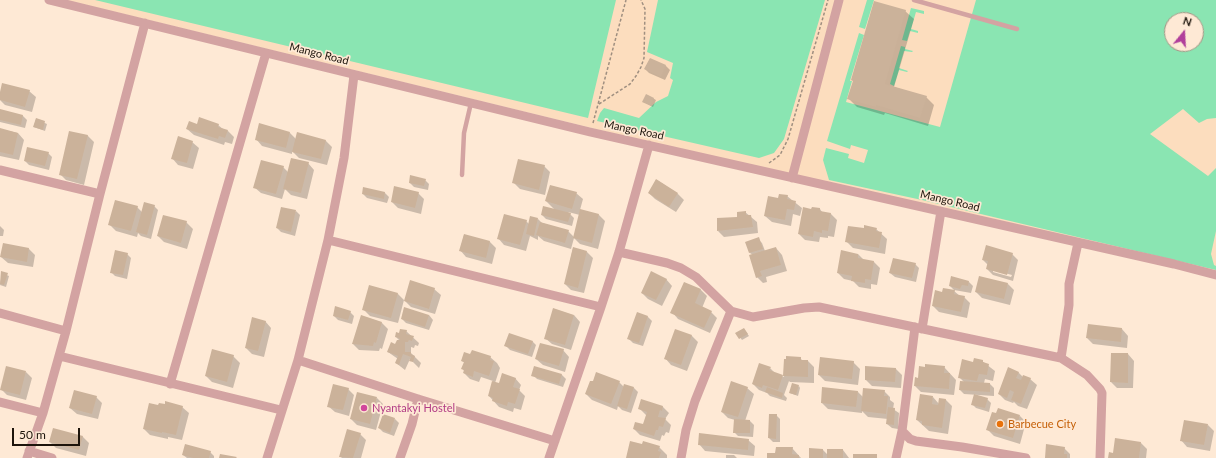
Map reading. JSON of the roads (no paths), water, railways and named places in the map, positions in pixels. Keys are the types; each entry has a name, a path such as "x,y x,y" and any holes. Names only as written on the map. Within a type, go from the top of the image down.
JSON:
{"street":[{"name":"Mango Road","path":"49,0 590,132 1174,264 1216,276"},
{"path":"792,178 839,0"},
{"path":"52,458 28,455 43,413 66,331 145,23"},
{"path":"170,384 266,53"},
{"path":"267,458 298,360 328,240 344,158 354,75"},
{"path":"549,458 619,252 649,145"},
{"path":"0,170 100,194"},
{"path":"896,458 902,431 918,328 941,211"},
{"path":"328,240 601,307"},
{"path":"1061,358 1069,305 1069,284 1078,243"},
{"path":"619,252 667,263 681,268 696,277 731,311 753,317 804,308 819,307 1061,358 1087,375 1102,392 1100,458"},
{"path":"681,458 686,430 731,311"},
{"path":"0,313 66,331"},
{"path":"58,356 281,410"},
{"path":"298,360 555,441"},
{"path":"400,458 412,424 418,399"},
{"path":"0,402 43,413"},
{"path":"902,431 916,441 1026,458"}],"lane":[{"path":"914,0 1017,29"},
{"path":"462,175 464,133 470,103"}],"place":[{"name":"Nyantakyi Hostel","path":"364,408"},
{"name":"Barbecue City","path":"1000,424"}]}
